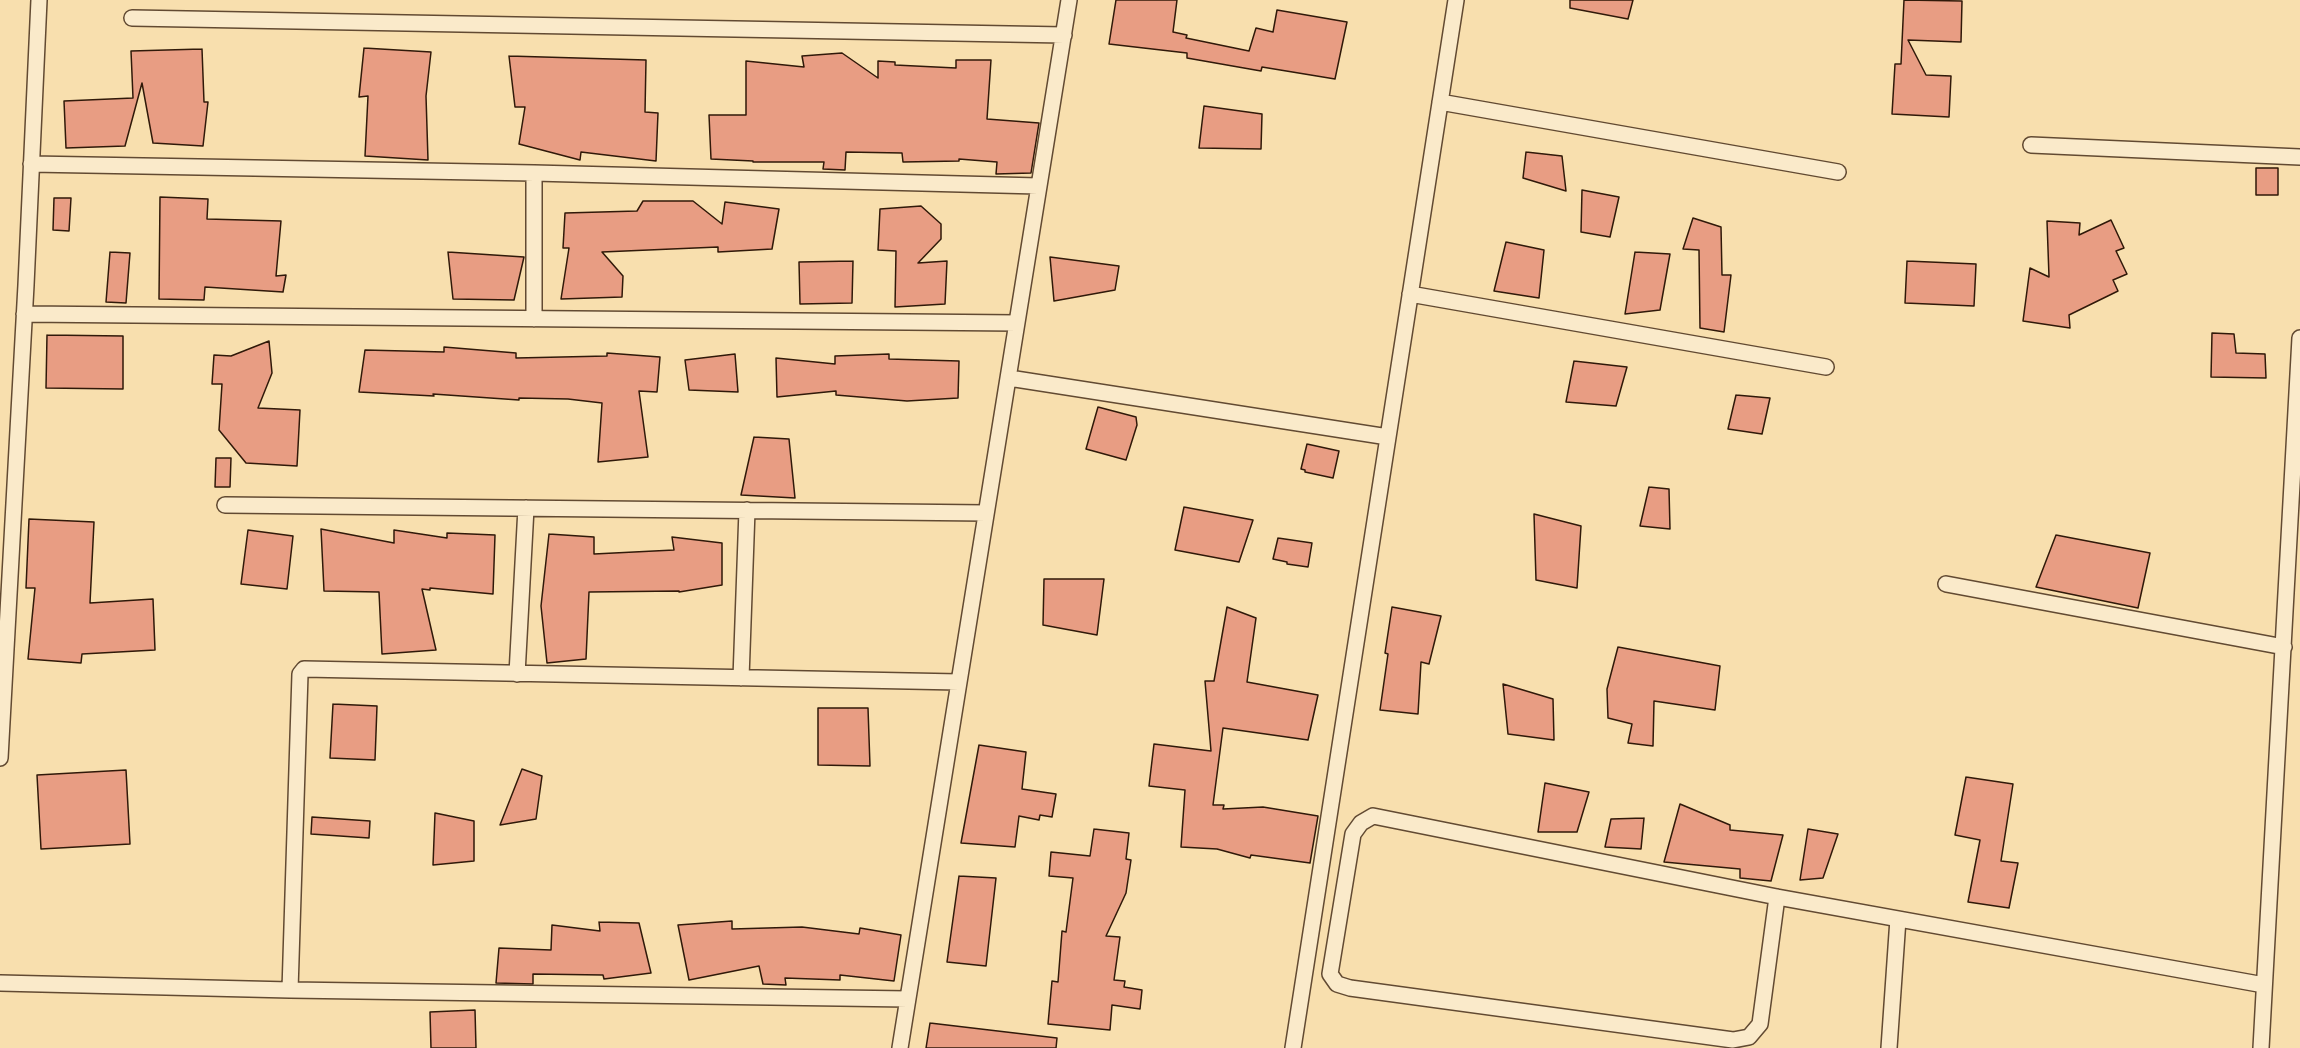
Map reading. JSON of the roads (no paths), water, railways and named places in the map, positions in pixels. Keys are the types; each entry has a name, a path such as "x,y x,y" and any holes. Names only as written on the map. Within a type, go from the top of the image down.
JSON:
{"street":[{"path":"0,758 39,0"},
{"path":"900,1048 1069,0"},
{"path":"1293,1048 1456,0"},
{"path":"132,18 1064,35"},
{"path":"1440,102 1838,172"},
{"path":"2031,146 2300,157"},
{"path":"31,164 534,172 1038,186"},
{"path":"534,172 534,319"},
{"path":"1410,294 1826,367"},
{"path":"24,314 1017,323"},
{"path":"2260,1048 2284,647 2294,579 2300,338"},
{"path":"1009,378 1388,437"},
{"path":"225,505 986,513"},
{"path":"517,674 526,508"},
{"path":"741,678 747,510"},
{"path":"1946,584 2284,647"},
{"path":"290,990 300,674 308,669 959,682"},
{"path":"1777,897 1760,1024 1749,1037 1732,1040 1350,988 1337,984 1330,974 1353,834 1361,823 1373,816 1777,897 2264,985"},
{"path":"1889,1048 1898,919"},
{"path":"0,983 290,990 908,999"}]}
